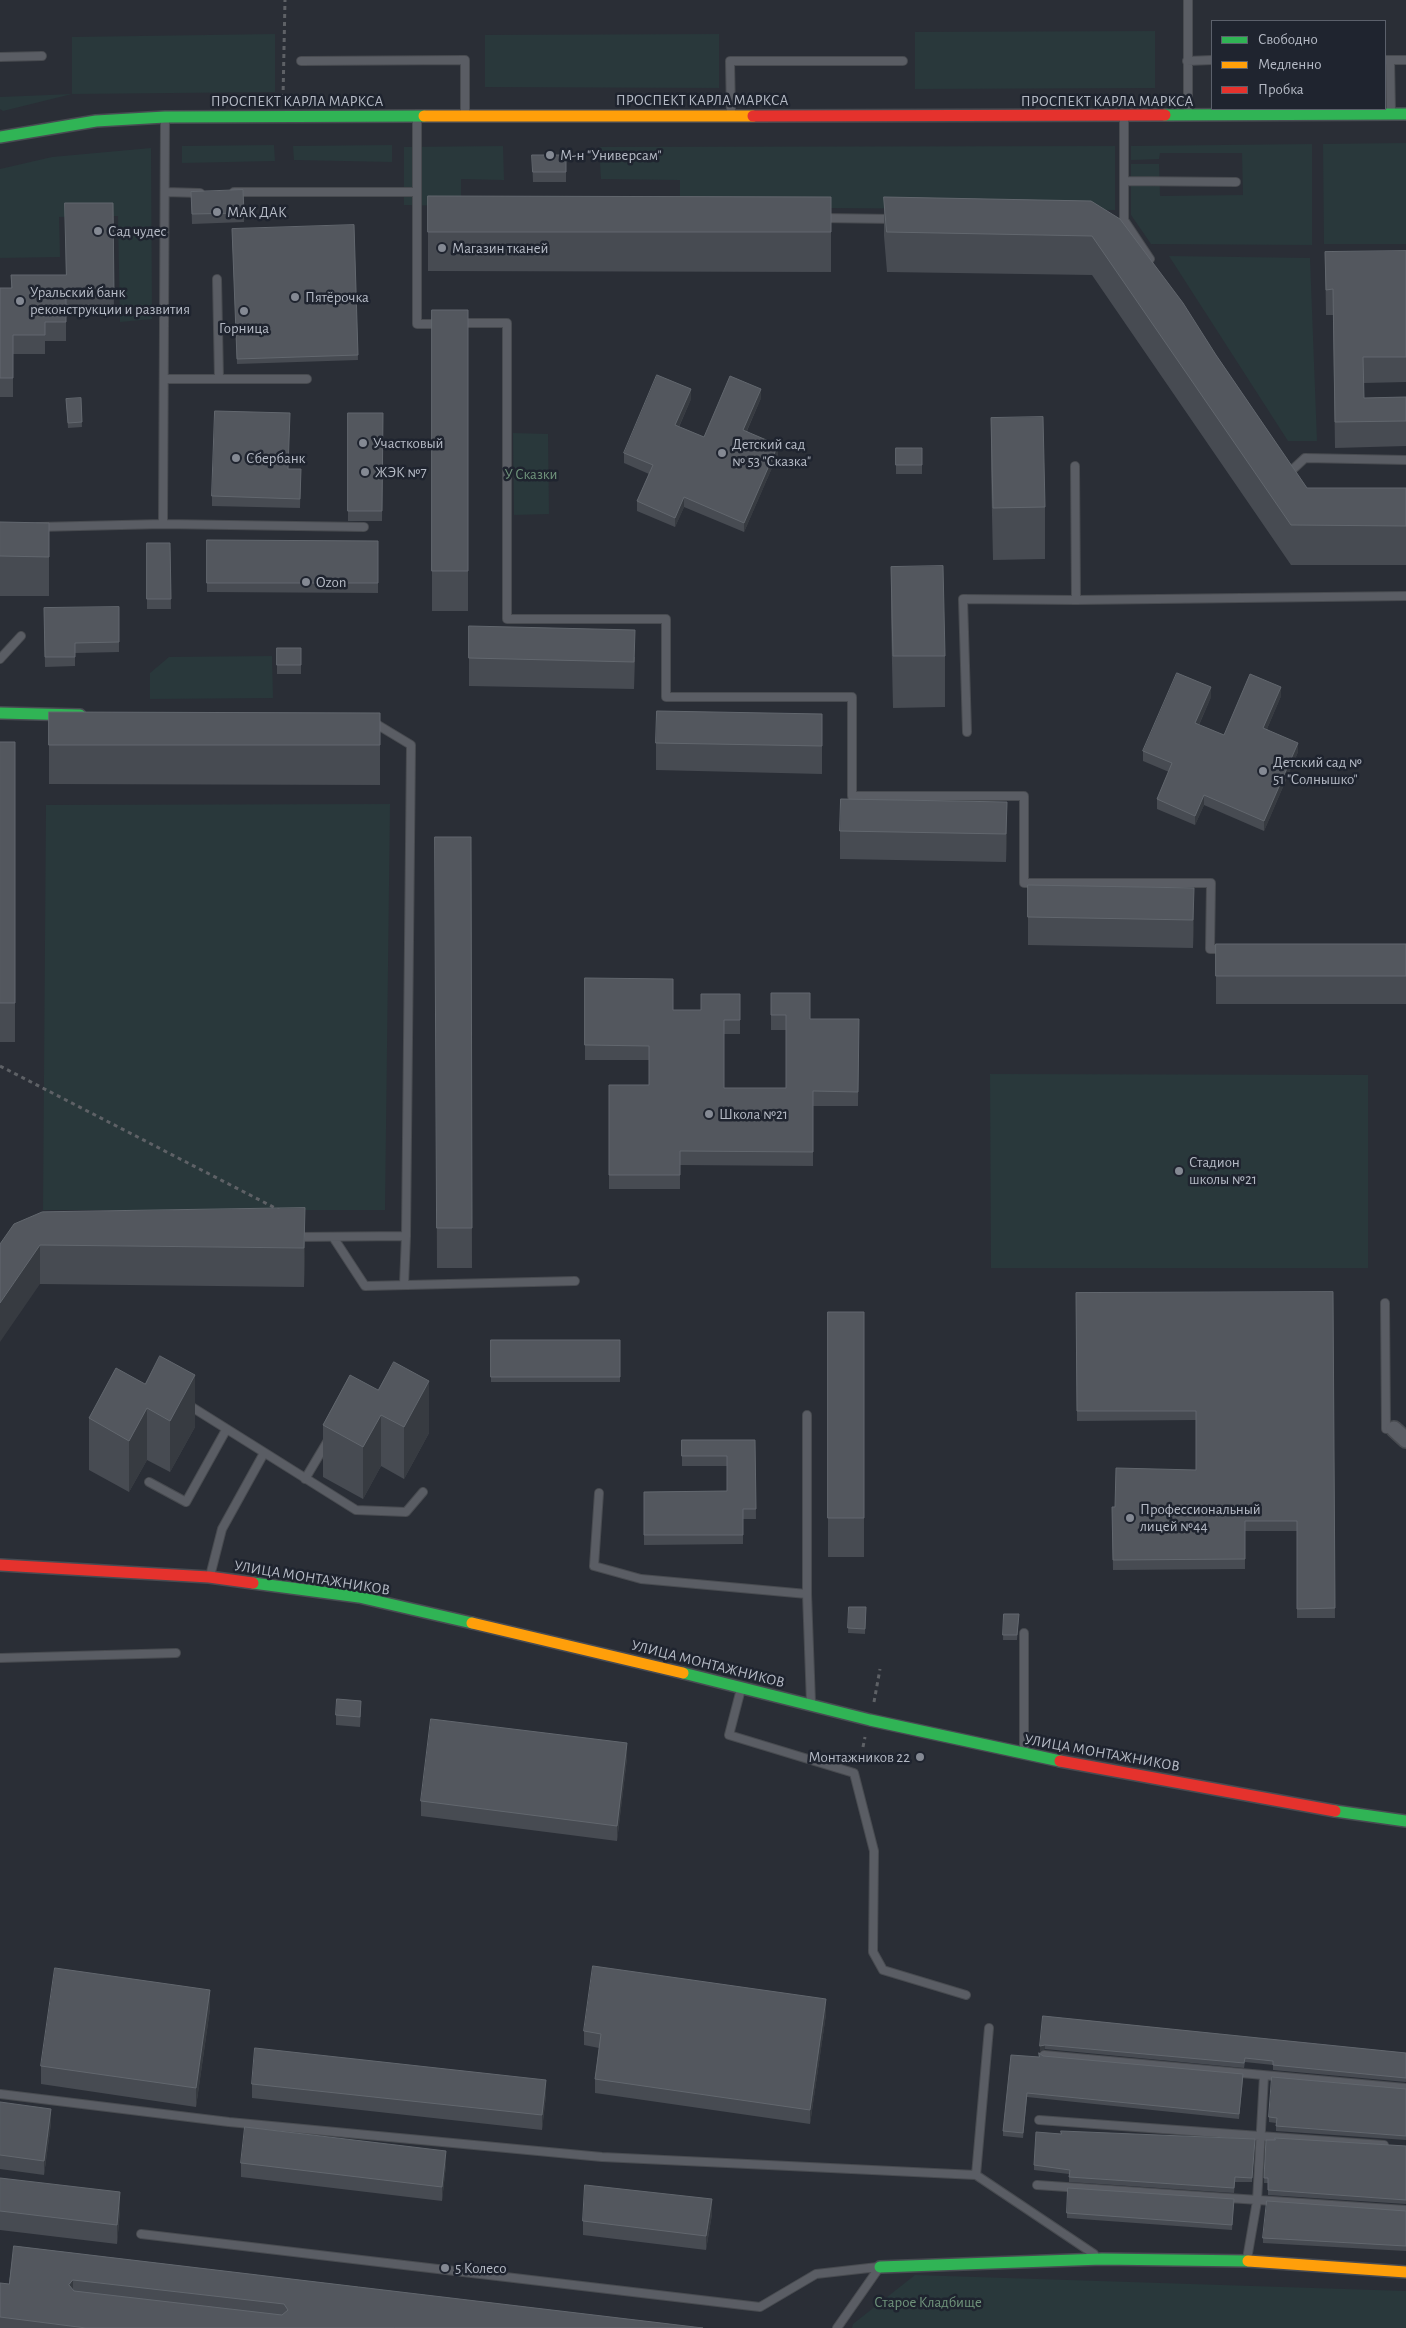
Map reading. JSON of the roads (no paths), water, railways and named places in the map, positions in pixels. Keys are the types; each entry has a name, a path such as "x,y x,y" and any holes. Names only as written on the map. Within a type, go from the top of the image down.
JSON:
{"street":[{"name":"ПРОСПЕКТ КАРЛА МАРКСА","path":"0,137 96,121 165,117 1406,114"},
{"path":"0,714 90,716"},
{"path":"1394,1429 1406,1440"},
{"name":"УЛИЦА МОНТАЖНИКОВ","path":"0,1565 209,1578 359,1597 1024,1754 1330,1810 1406,1821"},
{"path":"880,2267 1102,2259 1247,2261 1406,2272"}],"lane":[{"path":"1188,0 1188,116"},
{"path":"0,57 42,56"},
{"path":"301,61 465,60 465,116"},
{"path":"1187,60 1211,60"},
{"path":"1391,114 1387,60 1406,60"},
{"path":"731,115 730,61 903,61"},
{"path":"417,116 417,324 506,323 507,619 666,619 666,697 852,697 852,796 1024,796 1024,883 1210,883 1210,950 1240,950"},
{"path":"1124,116 1124,220 1156,269"},
{"path":"163,524 165,117"},
{"path":"1124,181 1236,182"},
{"path":"165,192 206,192"},
{"path":"225,192 417,192"},
{"path":"810,218 906,219"},
{"path":"1114,220 1124,220"},
{"path":"417,222 427,222"},
{"path":"217,279 219,379"},
{"path":"164,379 307,379"},
{"path":"1291,471 1305,458 1406,460"},
{"path":"1286,463 1296,478"},
{"path":"1075,466 1076,600"},
{"path":"27,527 163,524 364,527"},
{"path":"967,732 963,599 1076,600 1406,596"},
{"path":"0,659 21,636"},
{"path":"368,721 411,745 404,1285"},
{"path":"284,1238 406,1236"},
{"path":"333,1238 365,1286 575,1281"},
{"path":"1385,1303 1386,1429 1394,1429"},
{"path":"178,1398 226,1430 356,1510 406,1512 423,1492"},
{"path":"807,1415 807,1594 811,1705"},
{"path":"149,1482 186,1502 226,1430"},
{"path":"305,1479 333,1432"},
{"path":"209,1578 222,1529 264,1453"},
{"path":"599,1493 594,1566 641,1579 807,1594"},
{"path":"1024,1633 1024,1754"},
{"path":"0,1658 176,1653"},
{"path":"742,1687 729,1735 854,1773 874,1851 873,1952 883,1970 966,1995"},
{"path":"976,2175 989,2028"},
{"path":"1044,2055 1406,2088"},
{"path":"1247,2261 1257,2200 1264,2076"},
{"path":"0,2094 229,2122 602,2157 976,2175 1102,2259"},
{"path":"1040,2120 1396,2146"},
{"path":"1037,2185 1406,2210"},
{"path":"141,2234 760,2307 816,2274 880,2267"},
{"path":"837,2328 880,2267"}],"place":[{"name":"М-н \"Универсам\"","path":"550,155"},
{"name":"МАК ДАК","path":"217,212"},
{"name":"Сад чудес","path":"98,231"},
{"name":"Магазин тканей","path":"442,248"},
{"name":"Пятёрочка","path":"295,297"},
{"name":"Уральский банк реконструкции и развития","path":"20,301"},
{"name":"Горница","path":"244,311"},
{"name":"Участковый","path":"363,443"},
{"name":"Детский сад № 53 \"Сказка\"","path":"722,453"},
{"name":"Сбербанк","path":"236,458"},
{"name":"ЖЭК №7","path":"365,472"},
{"name":"Ozon","path":"306,582"},
{"name":"Детский сад № 51 \"Солнышко\"","path":"1263,771"},
{"name":"Школа №21","path":"709,1114"},
{"name":"Стадион школы №21","path":"1179,1171"},
{"name":"Профессиональный лицей №44","path":"1130,1518"},
{"name":"Монтажников 22","path":"920,1757"},
{"name":"5 Колесо","path":"445,2268"}],"park label":[{"name":"У Сказки","path":"531,474"},
{"name":"Старое Кладбище","path":"928,2302"}]}
